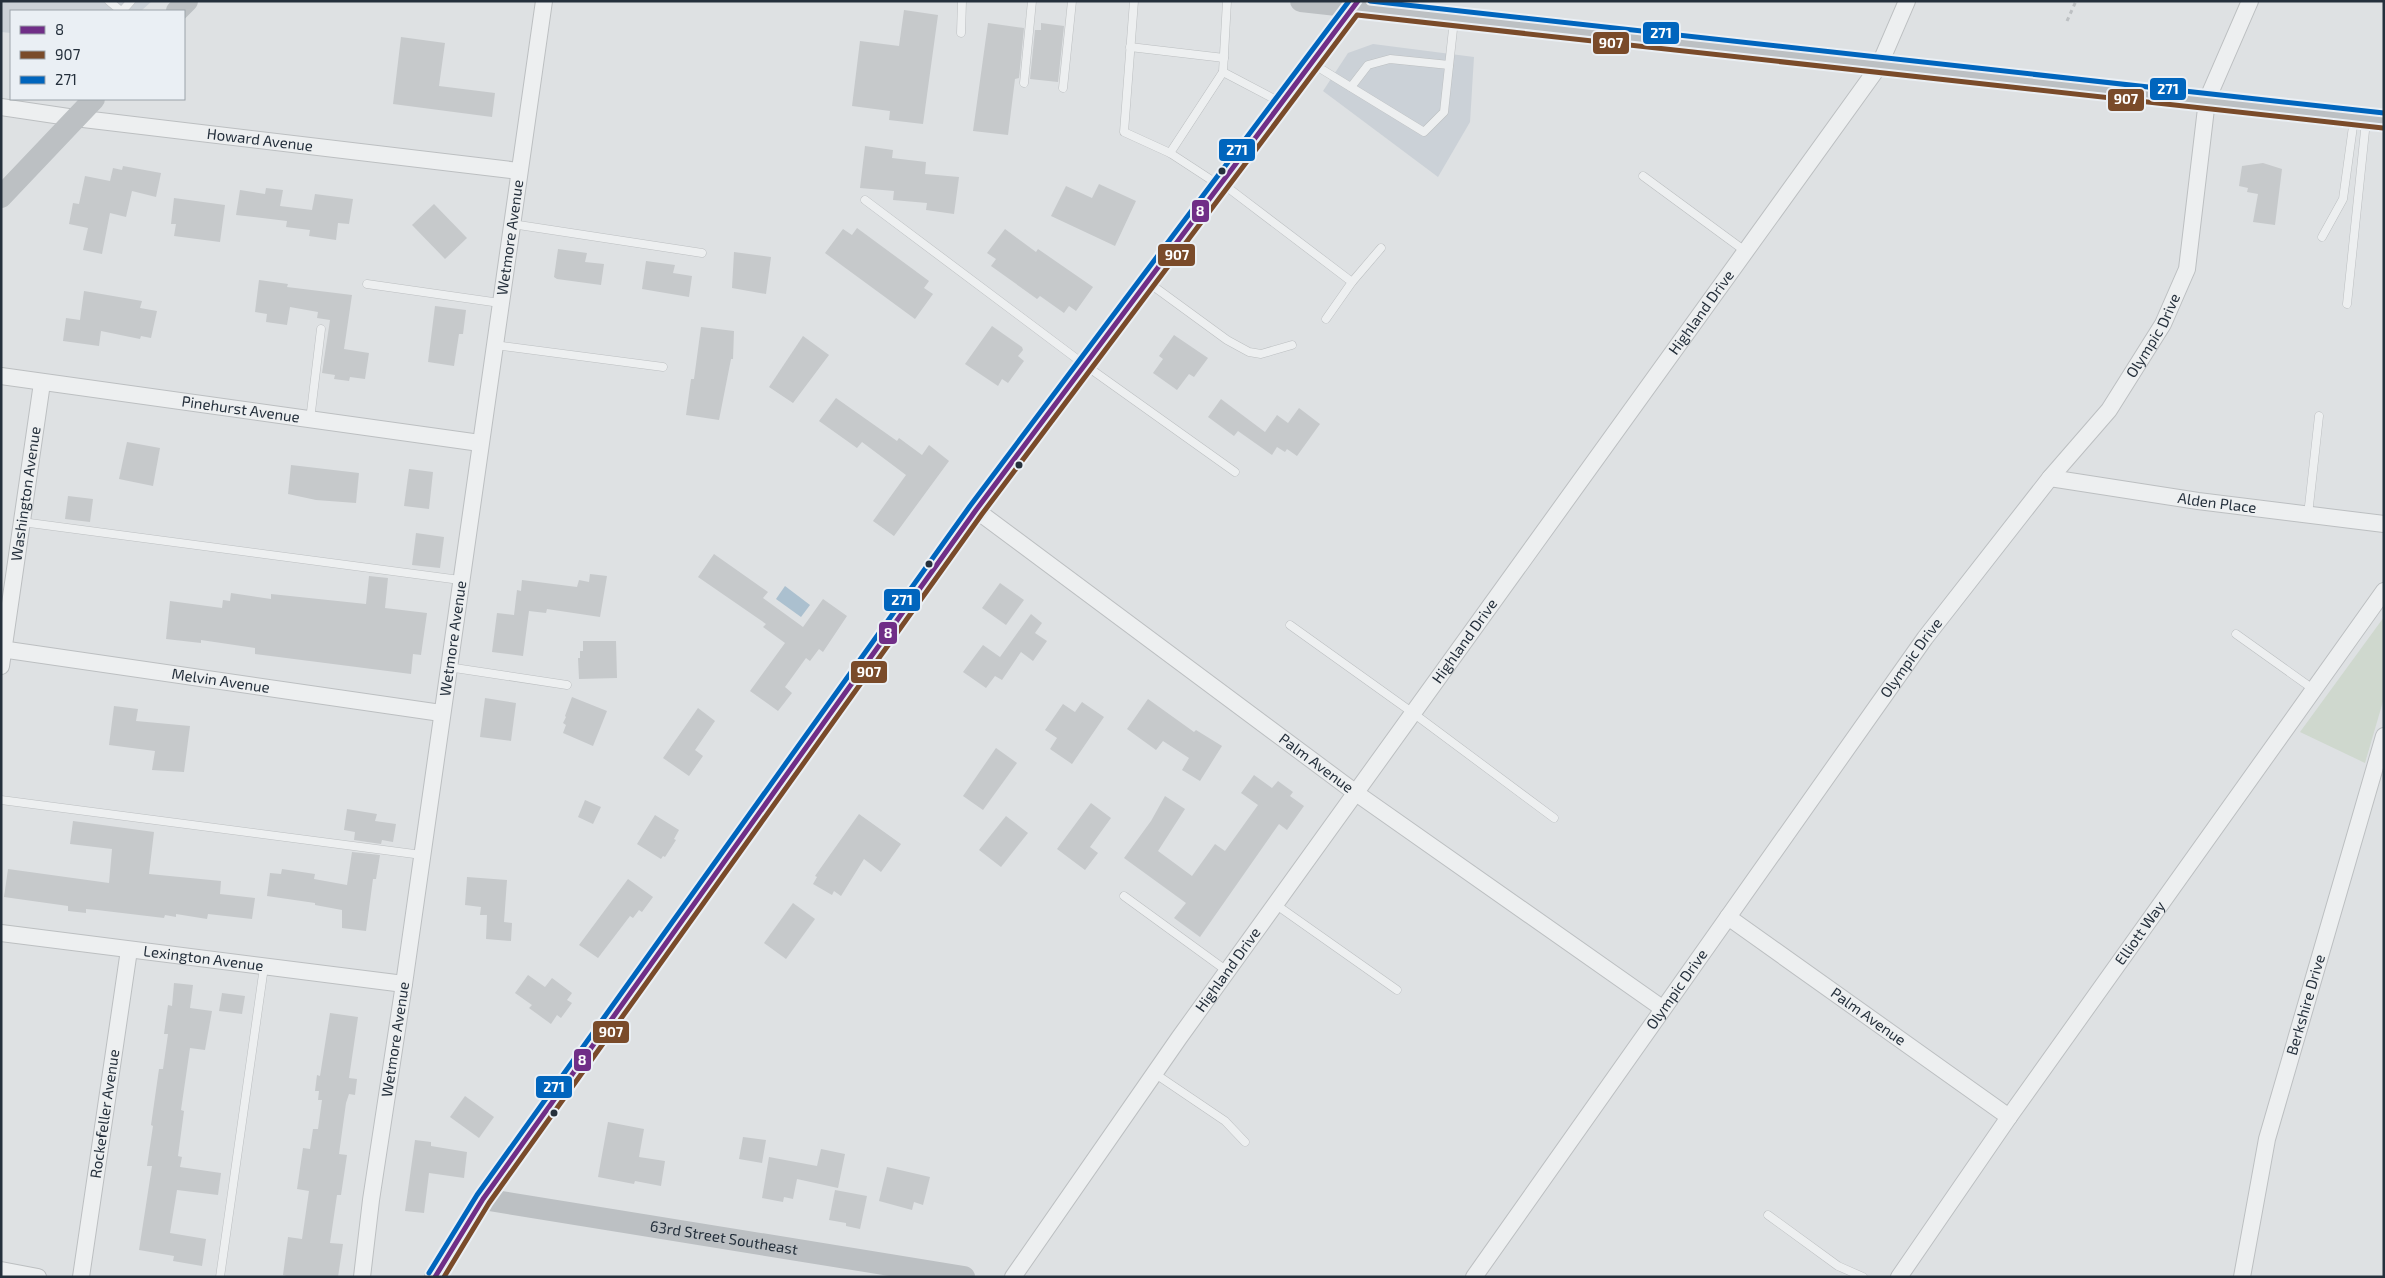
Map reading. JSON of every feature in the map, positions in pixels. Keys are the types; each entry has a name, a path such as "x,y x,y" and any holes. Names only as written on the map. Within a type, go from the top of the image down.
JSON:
{"street":[{"path":"178,10 187,1"},
{"name":"Wetmore Avenue","path":"362,1277 371,1200 404,984 460,580 544,1"},
{"path":"1301,1 1356,4 1454,18 2368,119"},
{"name":"Highland Drive","path":"1013,1277 1154,1073 1879,66 1907,1"},
{"name":"Olympic Drive","path":"1474,1277 1662,1008 1925,638 2050,478 2109,410 2163,324 2187,269 2207,100 2250,1"},
{"path":"435,1277 483,1199 976,510 1356,4"},
{"path":"1,197 93,100"},
{"name":"Howard Avenue","path":"1,107 75,118 520,171"},
{"name":"Pinehurst Avenue","path":"1,376 480,443"},
{"name":"Washington Avenue","path":"1,666 42,382"},
{"name":"Alden Place","path":"2050,478 2198,501 2384,524"},
{"name":"Palm Avenue","path":"976,510 1356,793 1662,1008"},
{"name":"Elliott Way","path":"1899,1277 2009,1117 2384,590"},
{"name":"Melvin Avenue","path":"2,650 441,714"},
{"name":"Berkshire Drive","path":"2242,1277 2267,1139 2384,736"},
{"name":"Palm Avenue","path":"1728,917 2009,1117"},
{"name":"Lexington Avenue","path":"1,933 404,984"},
{"name":"Rockefeller Avenue","path":"81,1277 129,950"},
{"name":"63rd Street Southeast","path":"483,1199 964,1277"},
{"path":"1,1270 38,1277"}],"lane":[{"path":"109,1 120,10"},
{"path":"122,10 131,1"},
{"path":"961,33 962,1"},
{"path":"1024,83 1032,1"},
{"path":"1063,88 1072,1"},
{"path":"1134,1 1124,132 1170,153 1220,184 1352,282"},
{"path":"1170,153 1223,72 1227,1"},
{"path":"1312,63 1424,132 1444,112 1454,18"},
{"path":"1130,47 1224,58"},
{"path":"1351,87 1368,65 1390,59 1449,66"},
{"path":"1223,72 1281,103"},
{"path":"2322,237 2343,199 2368,119"},
{"path":"2347,304 2368,119"},
{"path":"1643,176 1745,251"},
{"path":"865,200 1085,365 1235,472"},
{"path":"512,224 702,253"},
{"path":"1326,319 1352,282 1381,248"},
{"path":"1147,282 1227,340 1249,352 1261,354 1292,345"},
{"path":"367,284 500,303"},
{"path":"310,420 321,329"},
{"path":"494,345 663,368"},
{"path":"2308,514 2319,416"},
{"path":"22,522 460,580"},
{"path":"1290,625 1413,713 1554,818"},
{"path":"2236,634 2313,689"},
{"path":"448,667 567,685"},
{"path":"1,800 422,855"},
{"path":"1124,896 1227,971"},
{"path":"1276,904 1396,990"},
{"path":"220,1277 264,967"},
{"path":"1154,1073 1225,1121 1245,1142"},
{"path":"1768,1215 1838,1266 1863,1277"}],"path":[{"path":"2067,21 2076,1"}],"shaded area":[{"path":"1,1 152,1 142,10 10,10 10,33 1,32"},
{"path":"1373,44 1474,57 1470,122 1438,177 1323,91 1348,53"},
{"path":"2384,617 2384,698 2365,763 2300,732"}],"water":[{"path":"785,586 810,605 801,617 776,599"}],"building":[{"path":"904,10 938,15 923,124 889,120 890,111 852,106 860,41 899,46"},
{"path":"988,23 1024,28 1019,78 1015,79 1008,135 973,131"},
{"path":"1041,23 1064,26 1058,82 1030,79 1035,30 1041,30"},
{"path":"401,37 445,43 439,86 495,93 492,117 393,104"},
{"path":"865,146 893,150 892,158 926,162 925,174 959,177 954,214 926,210 927,203 893,200 894,191 860,188"},
{"path":"2263,163 2282,169 2275,225 2253,222 2258,194 2247,192 2248,188 2239,186 2242,166"},
{"path":"123,166 161,173 156,197 132,191 126,217 110,213 102,254 83,250 88,228 69,224 73,203 79,204 85,176 110,181 113,168 122,170"},
{"path":"1099,184 1136,201 1115,246 1051,216 1066,186 1092,198"},
{"path":"266,188 283,190 280,206 312,210 315,194 353,199 349,224 338,223 336,240 309,236 310,230 286,227 287,221 236,215 240,190 265,194"},
{"path":"174,198 225,205 220,242 174,236 176,224 171,224"},
{"path":"434,204 467,238 445,259 412,225"},
{"path":"857,228 929,281 924,288 933,294 915,319 825,253 843,229 852,235"},
{"path":"1005,229 1036,252 1038,249 1093,287 1076,311 1069,306 1064,313 1040,296 1037,299 991,266 996,259 987,253"},
{"path":"558,249 587,253 585,262 604,264 601,285 554,277"},
{"path":"734,252 771,257 766,294 732,288"},
{"path":"646,261 675,265 673,273 692,276 689,297 642,289"},
{"path":"259,280 288,284 287,287 352,295 344,349 369,353 365,379 350,377 349,381 334,379 335,375 322,373 330,320 317,318 318,312 290,307 287,325 266,322 267,314 255,312"},
{"path":"84,291 142,301 140,308 157,311 151,338 141,336 140,339 101,331 99,346 63,341 66,318 80,320"},
{"path":"435,306 466,310 463,334 459,334 454,366 428,362"},
{"path":"992,326 1022,347 1023,350 1018,356 1024,361 1008,383 1002,379 998,386 965,364"},
{"path":"701,327 734,331 733,359 731,359 719,420 686,415 691,379 694,379"},
{"path":"1174,335 1208,358 1194,377 1189,374 1177,390 1153,373 1163,359 1159,356"},
{"path":"803,336 829,355 793,403 769,387"},
{"path":"836,398 897,441 899,438 922,455 929,445 949,461 894,536 873,521 906,475 862,442 857,448 819,421"},
{"path":"1221,399 1265,432 1277,415 1288,423 1299,408 1320,424 1297,456 1287,449 1285,452 1277,447 1272,455 1238,431 1234,436 1208,417"},
{"path":"127,442 160,448 153,486 119,479"},
{"path":"291,465 359,473 356,503 316,500 288,494"},
{"path":"409,469 433,472 429,509 404,506"},
{"path":"68,496 93,499 90,522 65,519"},
{"path":"416,533 444,537 440,568 412,565"},
{"path":"714,554 768,592 763,598 803,627 823,599 847,616 823,652 819,649 810,661 806,658 785,687 792,693 778,711 750,691 785,643 763,627 766,624 698,577"},
{"path":"590,574 607,576 600,617 547,609 546,613 529,611 523,656 492,652 497,613 514,615 517,590 521,591 522,580 577,587 579,580 589,582"},
{"path":"369,576 388,578 385,608 427,613 421,655 413,654 411,674 255,654 255,648 201,640 201,643 166,639 170,601 222,608 223,600 230,601 231,593 271,599 271,594 366,604"},
{"path":"1000,583 1024,600 1006,625 982,608"},
{"path":"1031,614 1042,623 1035,633 1047,641 1033,661 1021,652 1002,680 995,676 986,688 963,672 983,645 1000,657"},
{"path":"583,641 616,641 617,678 579,679 578,658 580,658 580,651 583,651"},
{"path":"572,697 607,711 593,746 563,733 566,725 563,723"},
{"path":"485,698 516,703 511,741 480,737"},
{"path":"1148,699 1194,732 1196,730 1222,746 1200,781 1182,770 1189,758 1163,741 1156,750 1127,729"},
{"path":"1082,702 1104,717 1072,764 1050,749 1057,738 1045,730 1063,704 1075,712"},
{"path":"114,706 138,709 136,721 190,726 184,772 152,770 155,751 109,745"},
{"path":"698,708 715,721 695,750 703,756 689,776 663,758"},
{"path":"996,748 1017,763 983,810 963,796"},
{"path":"1254,775 1272,788 1278,781 1293,792 1290,796 1304,806 1287,830 1279,824 1200,937 1174,918 1186,903 1124,858 1151,821 1165,796 1185,809 1158,851 1192,876 1215,844 1225,851 1258,805 1241,793"},
{"path":"585,800 601,807 593,824 578,817"},
{"path":"1091,803 1111,818 1090,847 1098,853 1085,870 1057,849"},
{"path":"347,809 377,814 375,821 396,824 393,842 382,840 381,844 354,840 355,832 344,830"},
{"path":"859,814 901,844 881,872 864,859 841,896 834,891 832,895 813,884 817,877 815,876"},
{"path":"655,815 679,830 674,839 676,840 665,857 663,856 661,859 637,844"},
{"path":"1006,816 1028,833 1001,867 979,850"},
{"path":"73,821 154,832 149,874 221,881 220,894 255,898 252,919 208,914 207,919 176,914 176,917 165,915 164,918 86,909 86,913 68,911 68,906 4,897 8,869 109,883 112,849 70,844"},
{"path":"352,852 380,855 376,879 373,879 366,931 342,928 342,910 315,905 315,903 267,896 270,873 281,874 282,869 315,874 314,879 347,885"},
{"path":"467,877 507,880 504,922 512,923 511,941 486,939 487,915 480,915 481,907 465,905"},
{"path":"628,879 653,897 642,912 639,910 633,918 630,916 598,958 579,945"},
{"path":"793,903 815,919 786,959 764,943"},
{"path":"528,975 545,987 552,978 572,993 567,1000 572,1003 561,1018 557,1015 551,1024 529,1008 532,1005 515,993"},
{"path":"174,983 193,985 190,1008 212,1011 205,1050 190,1048 181,1110 184,1111 178,1156 182,1157 180,1167 221,1173 218,1195 177,1190 170,1233 206,1239 202,1266 173,1261 174,1256 139,1250 152,1166 147,1166 153,1126 151,1125 159,1069 163,1069 168,1034 164,1034 168,1005 172,1006"},
{"path":"222,993 245,996 242,1014 219,1011"},
{"path":"330,1013 358,1017 349,1078 357,1079 355,1095 349,1094 346,1103 339,1154 347,1155 341,1195 337,1195 330,1243 343,1244 338,1277 290,1277 283,1275 288,1237 302,1239 309,1191 297,1189 303,1148 310,1149 313,1129 318,1129 322,1100 318,1100 319,1091 315,1091 317,1075 320,1076"},
{"path":"465,1096 494,1117 479,1138 450,1117"},
{"path":"608,1122 644,1129 639,1157 665,1161 661,1186 635,1181 634,1184 598,1177"},
{"path":"743,1137 766,1140 762,1163 739,1159"},
{"path":"415,1140 431,1142 431,1146 467,1152 464,1178 429,1173 424,1213 405,1211"},
{"path":"821,1149 845,1154 838,1188 797,1179 793,1199 784,1197 783,1202 762,1198 769,1157 817,1166"},
{"path":"887,1167 930,1177 923,1205 914,1202 912,1210 879,1201"},
{"path":"835,1190 867,1196 860,1229 846,1226 846,1223 829,1220"}],"transit line":[{"name":"271","path":"429,1273 477,1195 970,506 1349,1"},
{"name":"8","path":"435,1277 483,1199 976,510 1358,1"},
{"name":"271","path":"1370,1 2384,113"},
{"name":"907","path":"444,1277 489,1203 982,514 1357,15 2383,128"}]}
